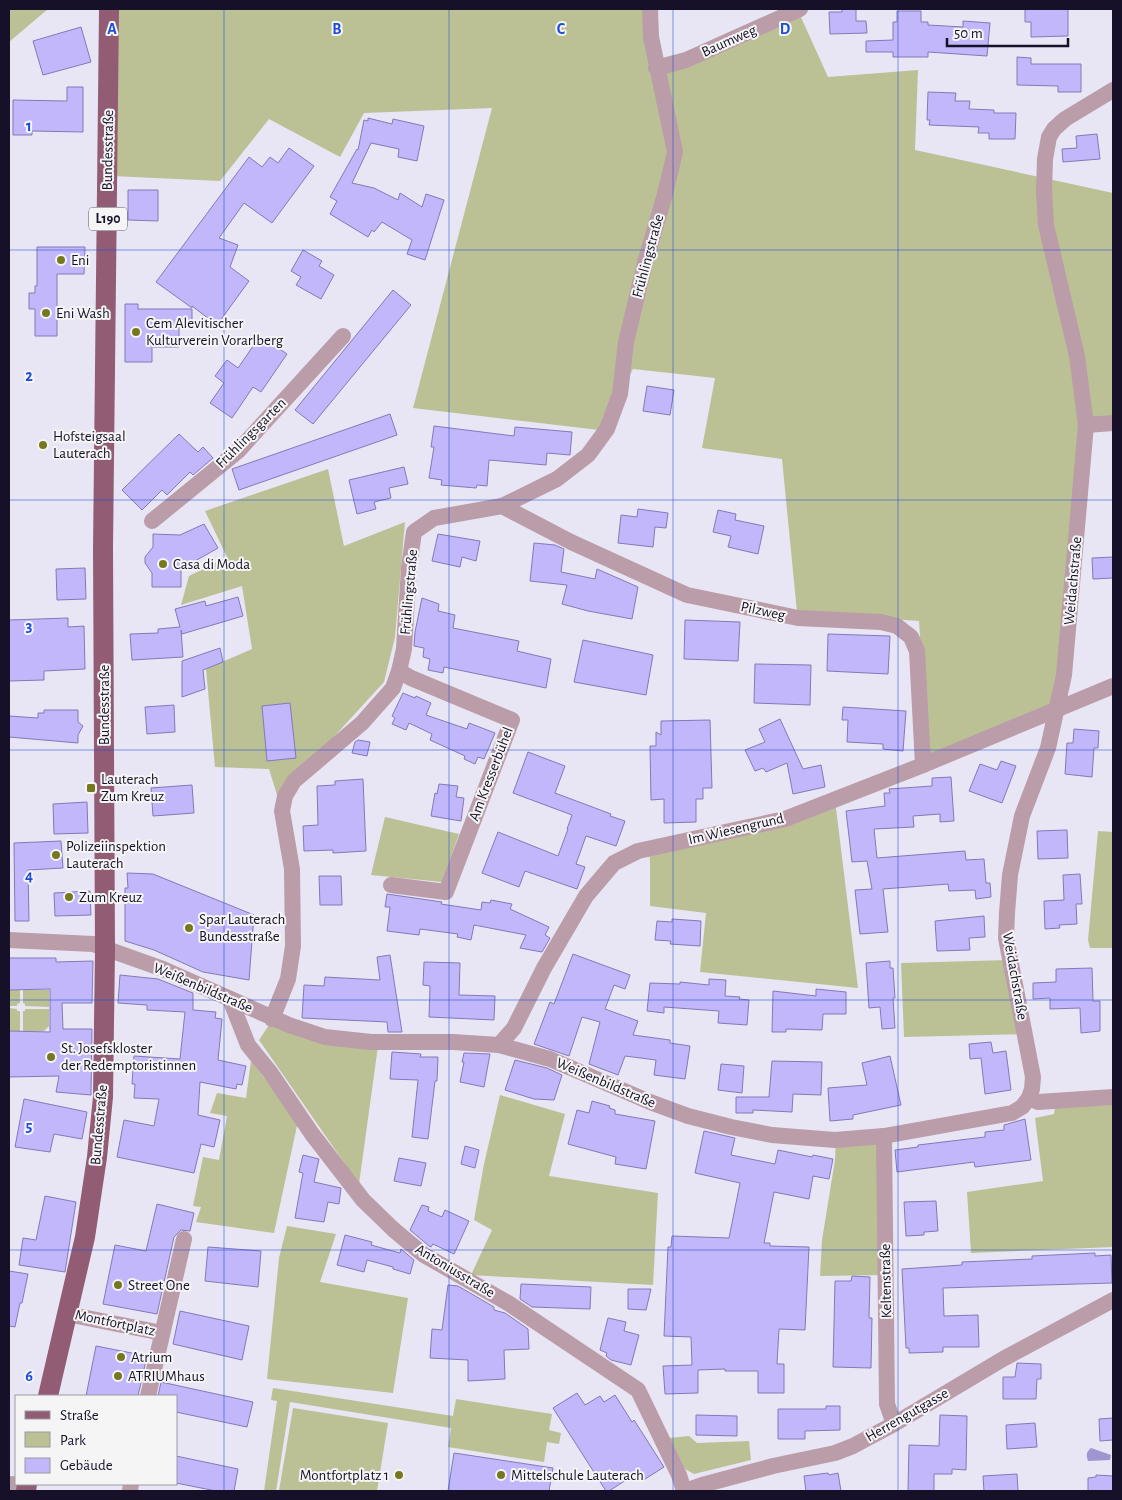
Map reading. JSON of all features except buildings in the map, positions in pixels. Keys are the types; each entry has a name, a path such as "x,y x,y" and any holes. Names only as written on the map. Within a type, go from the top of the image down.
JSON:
{"main road":[{"name":"Bundesstraße","path":"48,1395 86,1230 101,1120 105,1030 103,542 109,9"}],"street":[{"name":"Frühlingstraße","path":"272,1019 288,979 294,946 292,869 282,811 285,796 294,781 362,723 393,688 400,671 404,649 409,567 414,532 434,518 502,506 557,479 588,454 607,429 620,394 626,342 645,263 666,194 675,152 656,68 651,37 650,9"},
{"name":"Baumweg","path":"656,68 686,60 800,9"},
{"name":"Weidachstraße","path":"1029,1098 1033,1077 1006,938 1010,875 1022,816 1048,748 1064,675 1086,425 1076,356 1046,225 1045,159 1049,137 1054,129 1065,119 1113,90"},
{"name":"Frühlingsgarten","path":"152,521 238,451 343,336"},
{"path":"1086,425 1113,423"},
{"name":"Pilzweg","path":"502,506 571,542 687,595 798,618 881,622 898,626 911,637 917,651 923,765"},
{"name":"Am Kresserbühel","path":"391,885 446,892 512,720 411,678 400,671"},
{"name":"Im Wiesengrund","path":"499,1045 514,1028 544,968 586,896 614,862 638,851 785,819 923,765 1113,686"},
{"path":"9,934 9,940"},
{"name":"Weißenbildstraße","path":"9,940 93,944 105,950 163,969 272,1019 325,1037 371,1042 453,1042 499,1045 550,1059 650,1102 688,1116 772,1135 835,1140 884,1136 1012,1112 1022,1107 1029,1098"},
{"name":"Antoniusstraße","path":"230,999 248,1045 270,1072 312,1134 363,1200 394,1230 424,1255 508,1303 638,1390 679,1474 685,1491"},
{"path":"1029,1098 1038,1102 1113,1097"},
{"name":"Keltenstraße","path":"884,1136 887,1404 894,1424"},
{"name":"Montfortplatz","path":"148,1395 184,1239"},
{"name":"Herrengutgasse","path":"685,1491 702,1484 835,1453 854,1446 1003,1359 1113,1300"},
{"name":"Montfortplatz","path":"67,1314 162,1333"}],"green space":[{"path":"9,9 48,9 9,42"},
{"path":"113,9 646,9 653,72 800,15 828,77 918,70 915,150 1113,193 1113,420 1082,424 1056,707 928,759 919,621 797,612 782,459 702,448 715,378 633,369 599,430 413,408 492,108 364,113 340,157 269,119 220,181 112,176"},
{"path":"328,469 344,546 405,522 395,637 384,682 278,798 269,769 215,767 206,669 252,649 242,586 181,605 189,576 227,557 205,511"},
{"path":"835,800 858,988 700,972 706,913 650,906 649,850"},
{"path":"385,817 459,834 442,882 371,875"},
{"path":"1098,831 1113,832 1113,948 1090,948 1088,940"},
{"path":"1008,960 1023,1034 904,1037 901,963"},
{"path":"9,990 20,990 20,1003 17,1006 9,1006"},
{"path":"23,990 49,990 49,1007 25,1006 23,1003"},
{"path":"9,1008 20,1011 20,1031 9,1031"},
{"path":"25,1009 49,1009 49,1026 44,1031 23,1031 23,1011"},
{"path":"269,1025 378,1046 359,1184 259,1040"},
{"path":"251,1061 298,1121 274,1233 196,1222 201,1207 193,1206 203,1157 219,1160 227,1116 210,1113 217,1093 246,1098"},
{"path":"500,1095 565,1114 549,1176 658,1193 653,1285 471,1275 492,1230 474,1220 484,1164"},
{"path":"1113,1105 1113,1247 971,1253 967,1192 1043,1181 1035,1118 1054,1114 1055,1107"},
{"path":"883,1137 885,1275 820,1276 822,1240 835,1160 836,1140"},
{"path":"287,1226 336,1234 320,1282 408,1298 393,1393 267,1379 279,1258"},
{"path":"273,1388 453,1416 456,1399 552,1414 549,1430 561,1433 559,1444 547,1442 544,1462 448,1447 451,1428 290,1402 276,1491 264,1491 277,1401 271,1400"},
{"path":"293,1408 388,1423 377,1491 279,1491"},
{"path":"689,1436 697,1443 749,1441 751,1460 694,1474 685,1469 669,1438"}],"shaded area":[{"path":"1091,1448 1111,1455 1110,1460 1088,1461 1087,1454"}],"place":[{"name":"Eni","path":"61,260"},
{"name":"Eni Wash","path":"46,313"},
{"name":"Cem Alevitischer Kulturverein Vorarlberg","path":"136,332"},
{"name":"Hofsteigsaal Lauterach","path":"43,445"},
{"name":"Casa di Moda","path":"163,564"},
{"name":"Lauterach Zum Kreuz","path":"91,788"},
{"name":"Polizeiinspektion Lauterach","path":"56,855"},
{"name":"Zum Kreuz","path":"69,897"},
{"name":"Spar Lauterach Bundesstraße","path":"189,928"},
{"name":"St. Josefskloster der Redemptoristinnen","path":"51,1057"},
{"name":"Street One","path":"118,1285"},
{"name":"Atrium","path":"121,1357"},
{"name":"ATRIUMhaus","path":"118,1376"},
{"name":"Montfortplatz 1","path":"399,1475"},
{"name":"Mittelschule Lauterach","path":"501,1475"}]}
